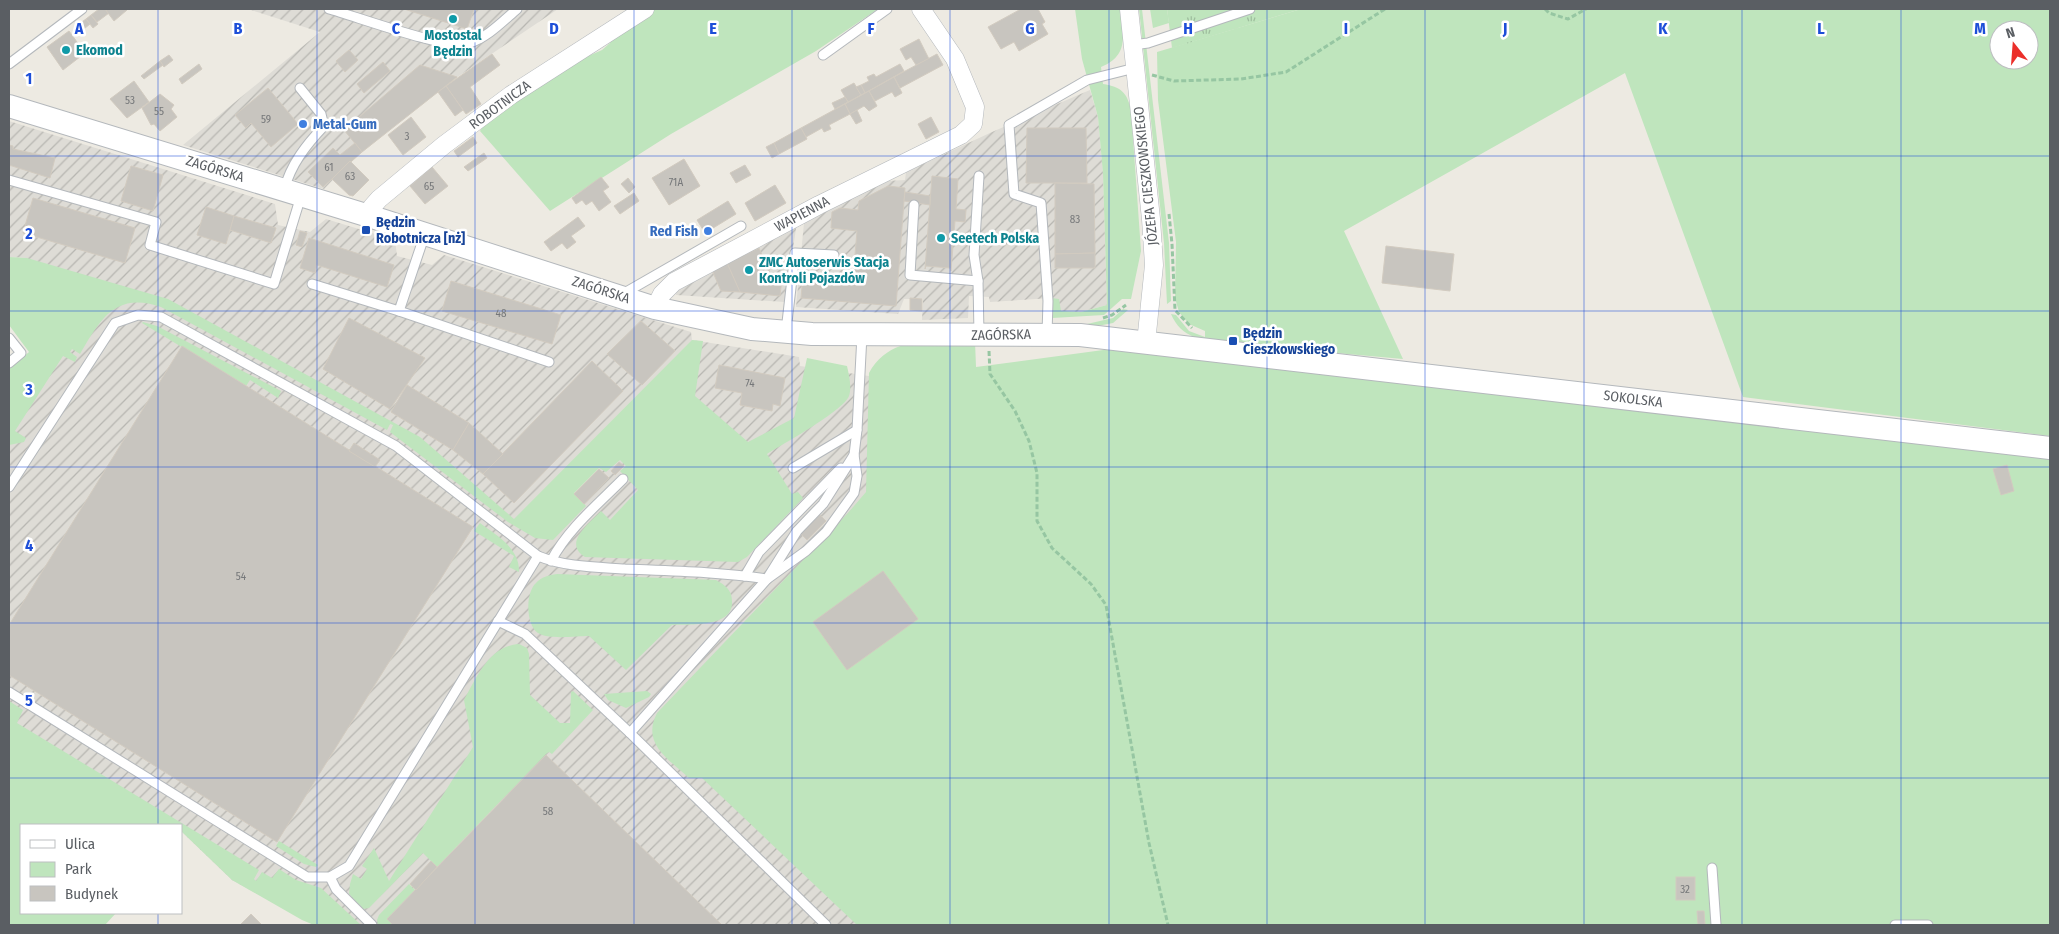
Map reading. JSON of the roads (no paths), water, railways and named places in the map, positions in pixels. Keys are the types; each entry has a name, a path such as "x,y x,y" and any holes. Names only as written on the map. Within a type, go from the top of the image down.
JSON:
{"street":[{"name":"ROBOTNICZA","path":"369,216 372,207 379,199 444,145 496,106 646,9"},
{"name":"WAPIENNA","path":"655,308 662,294 674,282 819,204 960,135 973,124 975,107 955,58 921,9"},
{"name":"JÓZEFA CIESZKOWSKIEGO","path":"1129,9 1154,265 1146,343"},
{"name":"ZAGÓRSKA","path":"9,106 369,216 655,308 718,323 785,333 984,336 1080,335 1215,350"},
{"name":"SOKOLSKA","path":"1215,350 2050,448"}],"lane":[{"path":"9,64 82,9"},
{"path":"329,9 444,44 465,45 483,38 517,9"},
{"path":"823,55 887,9"},
{"path":"1133,46 1148,43 1250,9"},
{"path":"1047,334 1048,301 1041,203 1014,194 1009,125 1087,80 1135,68"},
{"path":"9,180 156,222 150,245 274,284 292,192 291,169 307,144 324,126 321,114 300,88"},
{"path":"979,176 974,255 984,336"},
{"path":"914,205 910,274 978,281"},
{"path":"619,296 741,226"},
{"path":"399,311 425,234"},
{"path":"785,333 795,253 834,255"},
{"path":"312,284 550,362"},
{"path":"9,486 116,323 138,315 153,316 161,317 396,446 538,556 551,562 767,579 806,550 826,532 854,493 858,476 854,455 862,335"},
{"path":"9,338 20,353 9,363"},
{"path":"793,468 857,430"},
{"path":"745,576 759,552 854,455"},
{"path":"630,733 767,579 797,530 823,504 854,455"},
{"path":"551,562 568,534 623,479"},
{"path":"9,692 306,876 330,877 349,866 538,556"},
{"path":"498,621 525,634 630,733 826,925"},
{"path":"1712,868 1716,925"},
{"path":"330,877 336,889 372,925"},
{"path":"1895,925 1928,925"}],"place":[{"name":"Mostostal Będzin","path":"453,19"},
{"name":"Ekomod","path":"66,50"},
{"name":"Metal-Gum","path":"303,124"},
{"name":"Będzin Robotnicza [nż]","path":"366,230"},
{"name":"Red Fish","path":"708,231"},
{"name":"Seetech Polska","path":"941,238"},
{"name":"ZMC Autoserwis Stacja Kontroli Pojazdów","path":"749,270"},
{"name":"Będzin Cieszkowskiego","path":"1233,341"}]}
